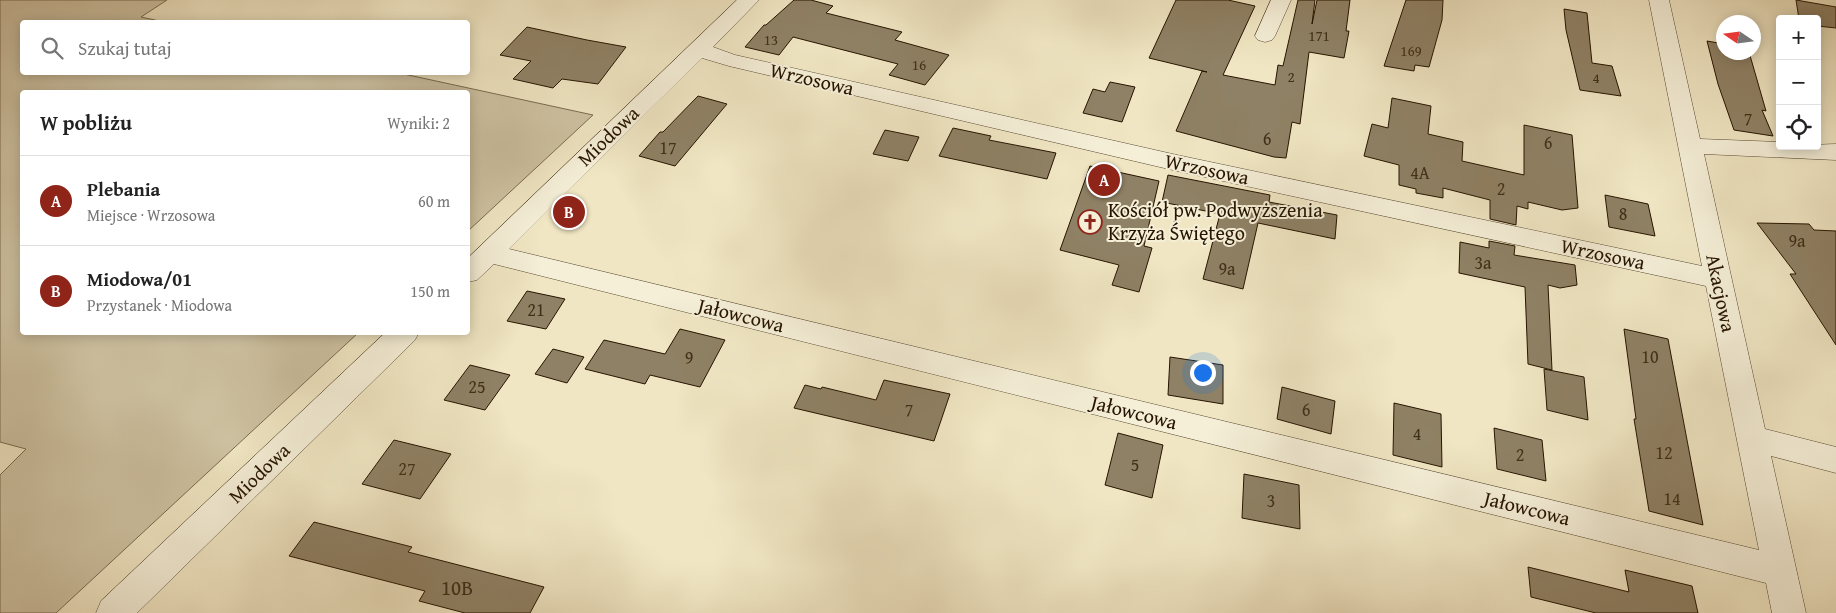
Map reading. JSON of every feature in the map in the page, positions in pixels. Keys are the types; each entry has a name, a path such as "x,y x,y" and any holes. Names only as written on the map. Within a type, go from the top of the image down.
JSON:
{"street":[{"name":"Miodowa","path":"478,263 749,0"},
{"path":"1265,36 1281,0"},
{"name":"Akacjowa","path":"1659,0 1789,613"},
{"name":"Wrzosowa","path":"699,49 730,60 1177,163 1718,279"},
{"path":"1690,146 1836,152"},
{"name":"Jałowcowa","path":"478,263 1780,571"},
{"name":"Miodowa","path":"113,613 402,335"},
{"path":"1753,439 1836,460"}],"shaded area":[{"path":"0,0 167,0 141,17 155,20 20,20 20,75 408,75 593,115 470,229 470,90 20,90 20,335 356,335 56,613 0,613 0,475 26,449 0,442"}],"building":[{"path":"794,0 811,0 833,6 826,13 902,32 895,40 949,55 925,85 889,75 898,64 793,37 779,55 745,47 764,25"},
{"path":"1176,0 1228,0 1255,6 1223,75 1275,85 1278,65 1283,66 1298,0 1315,0 1312,24 1317,0 1350,0 1346,31 1349,31 1344,58 1309,52 1300,124 1292,122 1286,158 1274,157 1176,131 1202,71 1207,72 1149,58"},
{"path":"1406,0 1443,0 1442,20 1429,67 1415,65 1414,71 1384,66"},
{"path":"1796,0 1836,7 1836,28 1821,26 1821,15 1798,15"},
{"path":"1564,9 1587,13 1592,63 1612,66 1621,96 1580,90 1566,30"},
{"path":"527,27 626,47 598,84 562,79 553,88 513,79 531,61 500,55"},
{"path":"1707,41 1716,43 1716,60 1751,60 1766,111 1762,110 1773,136 1734,130 1718,84"},
{"path":"1110,82 1135,87 1122,122 1083,113 1093,89 1105,92"},
{"path":"698,96 727,104 675,166 639,156 660,132 663,132"},
{"path":"1392,98 1431,106 1428,134 1463,142 1462,161 1524,175 1524,125 1572,135 1578,208 1562,210 1528,202 1528,209 1517,206 1516,225 1490,219 1490,200 1443,188 1443,198 1416,193 1416,189 1399,185 1399,165 1364,156 1372,124 1388,128"},
{"path":"953,128 991,136 989,140 1056,153 1047,179 939,156"},
{"path":"885,130 919,137 908,161 873,154"},
{"path":"1090,166 1159,181 1144,246 1152,248 1139,292 1112,285 1119,265 1060,250"},
{"path":"1168,175 1270,195 1269,202 1337,215 1335,239 1258,223 1243,289 1203,279 1220,214 1162,202"},
{"path":"1605,195 1648,204 1655,236 1609,227"},
{"path":"1757,223 1809,224 1814,230 1836,231 1836,345 1790,274 1796,274"},
{"path":"1489,241 1515,246 1514,255 1575,265 1577,285 1560,288 1548,285 1552,370 1528,364 1525,287 1459,273 1460,242 1489,248"},
{"path":"527,291 565,299 546,329 507,321"},
{"path":"680,329 725,340 700,387 650,375 645,384 585,369 604,340 665,354"},
{"path":"1624,329 1668,339 1703,525 1649,511 1634,419 1636,419"},
{"path":"553,349 584,357 567,383 535,374"},
{"path":"1170,357 1223,365 1223,404 1168,395"},
{"path":"470,365 510,375 485,410 444,400"},
{"path":"1544,369 1584,377 1588,420 1547,410"},
{"path":"884,380 950,394 934,441 794,408 805,385 821,389 822,387 876,400"},
{"path":"1282,387 1335,401 1331,434 1277,419"},
{"path":"1394,403 1441,414 1442,467 1393,455"},
{"path":"1494,428 1542,440 1546,481 1497,469"},
{"path":"1118,433 1163,445 1152,498 1105,485"},
{"path":"394,440 451,454 420,499 362,484"},
{"path":"1244,474 1299,485 1300,529 1242,518"},
{"path":"314,522 412,547 408,552 544,587 530,613 465,613 419,601 425,591 289,556"},
{"path":"1528,567 1629,592 1625,570 1692,586 1698,613 1596,613 1531,597"}],"place":[{"name":"Plebania","path":"1104,180"},
{"name":"Miodowa/01","path":"569,212"},
{"name":"Kościół pw. Podwyższenia Krzyża Świętego","path":"1090,222"}]}
